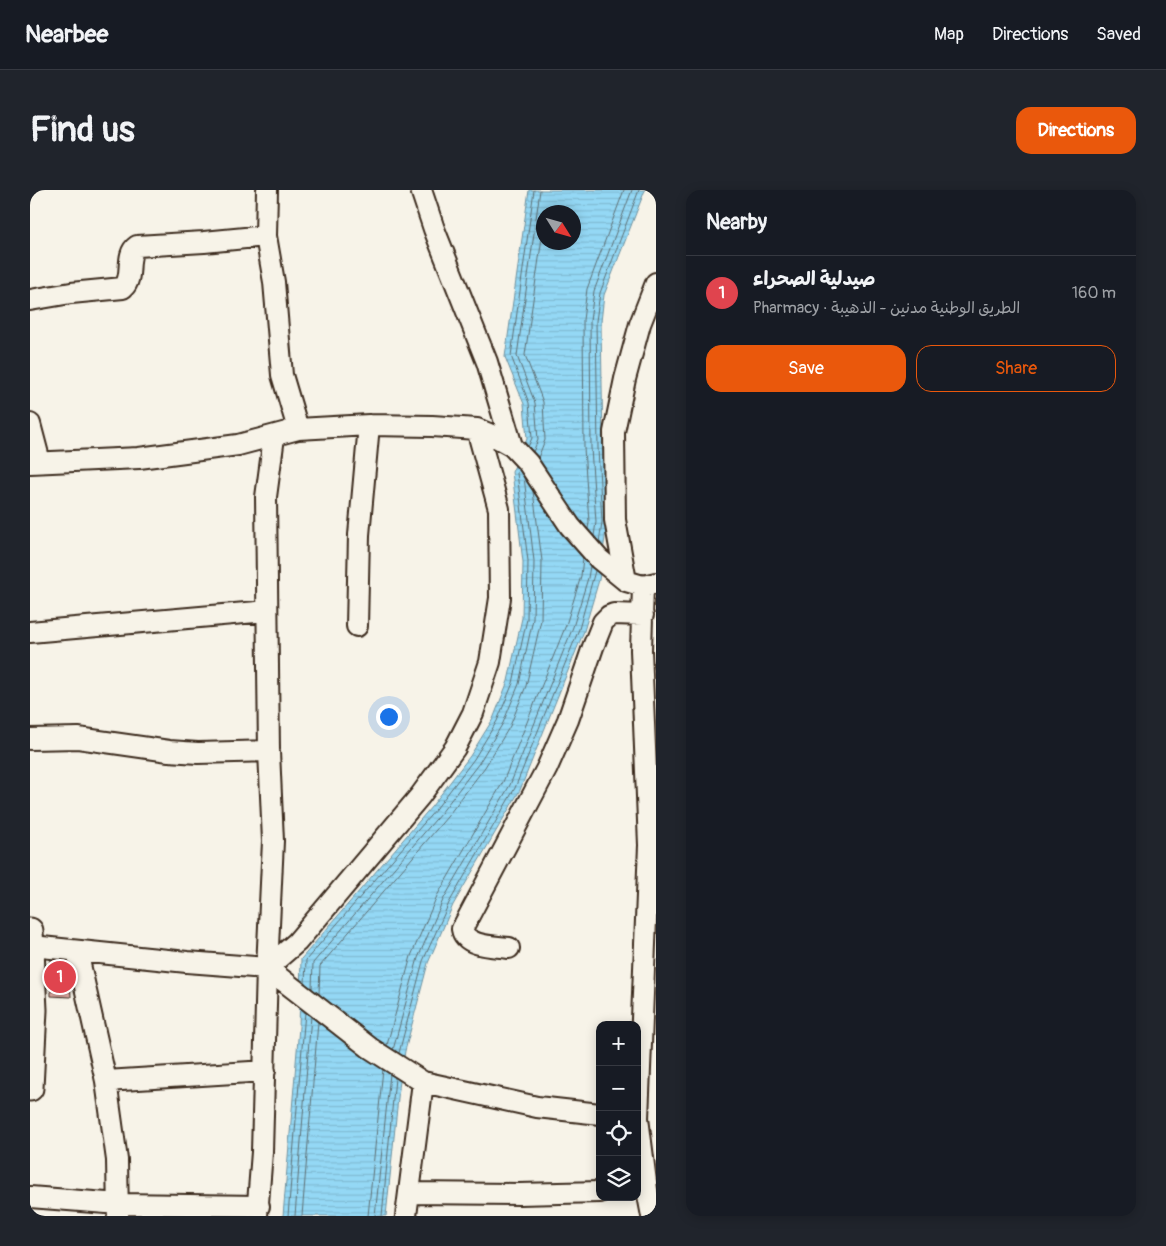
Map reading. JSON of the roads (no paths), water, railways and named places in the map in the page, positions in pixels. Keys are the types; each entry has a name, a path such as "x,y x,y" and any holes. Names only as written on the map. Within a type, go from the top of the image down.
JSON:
{"main road":[{"path":"30,1088 31,939"}],"street":[{"path":"267,190 266,236 274,282 282,375 298,429"},
{"path":"422,190 434,229 487,362 512,446"},
{"path":"30,300 71,293 123,288 128,280 132,251 137,246 266,236"},
{"path":"638,1111 652,845 649,650 643,615 642,584 615,520 614,432 625,379 640,324 656,283"},
{"path":"30,424 35,462 139,458 238,444 298,429 369,425 477,429 512,446 528,463 570,526 599,559 642,584"},
{"path":"356,626 359,535 369,425"},
{"path":"267,968 297,942 420,796 455,748 473,713 490,662 500,598 499,509 477,429"},
{"path":"30,1197 119,1210 258,1211 265,1071 272,840 266,497 274,436"},
{"path":"30,632 267,611"},
{"path":"509,948 468,940 463,934 462,929 547,768 568,720 603,622 608,616 614,614 643,615"},
{"path":"30,739 78,738 169,751 198,753 269,751"},
{"path":"31,939 76,951 267,968 370,1048 423,1082 538,1107 596,1114"},
{"path":"76,951 106,1081 118,1160 119,1210"},
{"path":"106,1081 265,1071"},
{"path":"406,1216 423,1082"},
{"path":"641,1142 652,1216"},
{"path":"410,1194 596,1192"}],"water":[{"path":"529,190 645,190 604,295 601,322 603,447 607,523 599,580 584,631 520,790 453,905 428,963 405,1051 399,1088 386,1216 283,1216 299,1027 301,959 432,806 470,756 493,719 508,681 522,618 523,562 512,472 527,439 524,404 505,357"}],"place":[{"name":"صيدلية الصحراء","path":"60,977"}]}
